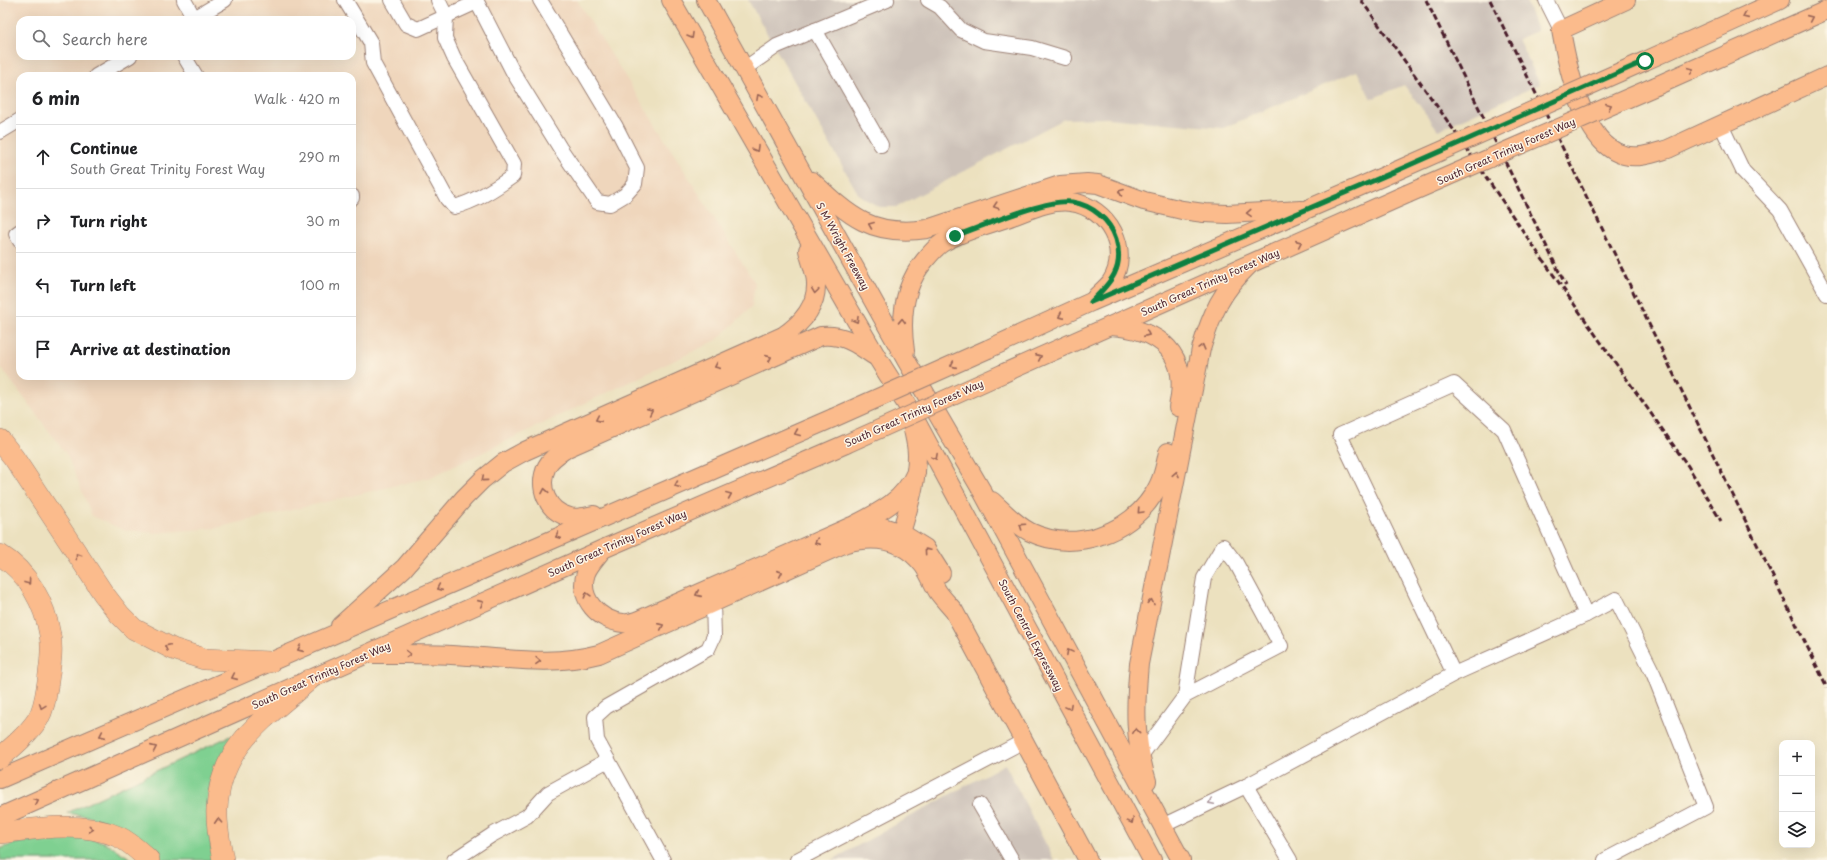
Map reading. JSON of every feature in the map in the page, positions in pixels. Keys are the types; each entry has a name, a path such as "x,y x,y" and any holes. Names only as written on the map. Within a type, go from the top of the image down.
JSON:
{"highway":[{"path":"0,440 14,458 103,593 120,615 134,629 173,649 204,659 270,662"},
{"path":"0,555 16,568 27,580 38,597 51,636 51,659 45,700 38,718 22,739 0,758"},
{"path":"223,860 218,830 217,809 219,791 224,773 232,755 244,737 309,680"},
{"path":"0,833 52,826 97,829 120,838 137,849 149,860"}],"main road":[{"path":"670,0 878,359 910,410 917,454 916,472 899,538"},
{"name":"S M Wright Freeway","path":"706,0 906,360 982,491"},
{"path":"1626,0 1561,30 1569,72 1590,128 1608,147 1624,155 1644,156 1668,149 1721,125 1825,82"},
{"path":"0,779 833,418 1091,302 1302,210 1396,171 1780,0"},
{"name":"South Great Trinity Forest Way","path":"0,817 603,549 846,444 1407,194 1827,10"},
{"path":"799,168 851,216 873,227 894,231 908,232 927,228 1060,185 1073,183 1098,184 1144,201 1182,210 1227,214 1302,210"},
{"path":"906,360 902,331 905,297 919,268 928,256 941,244 955,236 1048,204 1071,202 1085,206 1098,213 1108,222 1114,232 1118,245 1119,257 1117,268 1111,282 1091,302"},
{"path":"330,636 404,568 464,498 482,480 503,463 525,451 783,336 797,326 808,314 815,296 816,282 801,226"},
{"path":"1162,824 1140,757 1136,729 1136,699 1139,664 1201,349 1208,324 1220,299 1233,280 1249,265"},
{"path":"982,491 1010,518 1030,532 1052,538 1071,540 1093,538 1111,532 1142,510 1154,494 1163,478 1180,397 1181,381 1178,367 1172,353 1163,342 1149,333 1129,327 1110,326"},
{"path":"611,513 572,518 562,515 554,510 547,502 543,490 543,479 547,466 556,456 567,448 821,336 832,335 854,342 878,359"},
{"name":"South Central Expressway","path":"910,410 1152,860"},
{"path":"603,549 591,564 586,574 584,586 587,599 600,616 625,624 641,619 852,526 879,512 901,496 912,483 916,472"},
{"path":"982,491 1181,860"},
{"path":"852,526 877,525 899,538 924,566 939,593 954,611 1088,860"},
{"path":"369,654 460,655 540,662 579,659 599,654 846,543 860,539 899,538"}],"street":[{"path":"184,0 192,16"},
{"path":"198,16 224,0"},
{"path":"345,0 355,16"},
{"path":"392,0 406,24 418,29 476,1 513,72 560,148 597,202 610,204 625,195 635,184 637,168 615,126 540,0"},
{"path":"356,18 371,43 373,63 447,199 454,207 462,205 500,186 513,176 514,164 454,58 445,38 446,16 438,0"},
{"path":"744,69 777,46 887,0"},
{"path":"928,0 940,7 961,30 984,42 1032,48 1065,58"},
{"path":"1546,0 1561,30"},
{"path":"815,30 881,146"},
{"path":"103,72 123,60"},
{"path":"186,60 194,72"},
{"path":"0,132 16,122"},
{"path":"1721,125 1743,171 1780,210 1827,294"},
{"path":"1454,674 1340,435 1454,384 1504,430 1586,615"},
{"path":"1140,757 1185,696 1281,646 1236,563 1224,546 1204,578 1185,696"},
{"path":"1162,824 1246,786 1454,674 1586,615 1616,599 1654,675 1706,807 1605,860"},
{"path":"663,860 597,740 595,717 606,707 708,649 714,636 713,603"},
{"path":"797,860 1024,741"},
{"path":"454,860 492,835 527,816 548,793 608,760"},
{"path":"1246,786 1290,860"},
{"path":"980,805 1012,860"}],"shaded area":[{"path":"0,0 577,0 755,283 752,306 717,340 431,477 216,528 154,533 124,530 92,516 67,455 0,366"},
{"path":"748,0 1526,0 1537,31 1518,39 1540,84 1438,130 1404,85 1371,99 1357,71 1223,128 1107,118 1064,119 896,207 879,207 859,195"},
{"path":"1005,764 1054,860 832,860"}],"green space":[{"path":"230,736 233,739 218,763 213,775 208,799 213,860 161,860 156,854 112,824 86,816 67,813"},
{"path":"52,837 84,837 104,842 133,860 0,860 0,849 13,844"}],"railway":[{"path":"1361,0 1444,116 1538,253 1688,466 1721,521"},
{"path":"1426,0 1566,286"},
{"path":"1490,0 1827,687"}],"route":[{"path":"955,236 1048,204 1071,202 1085,206 1098,213 1108,222 1114,232 1118,245 1119,257 1117,268 1111,282 1091,302 1302,210 1396,171 1645,61"}]}
